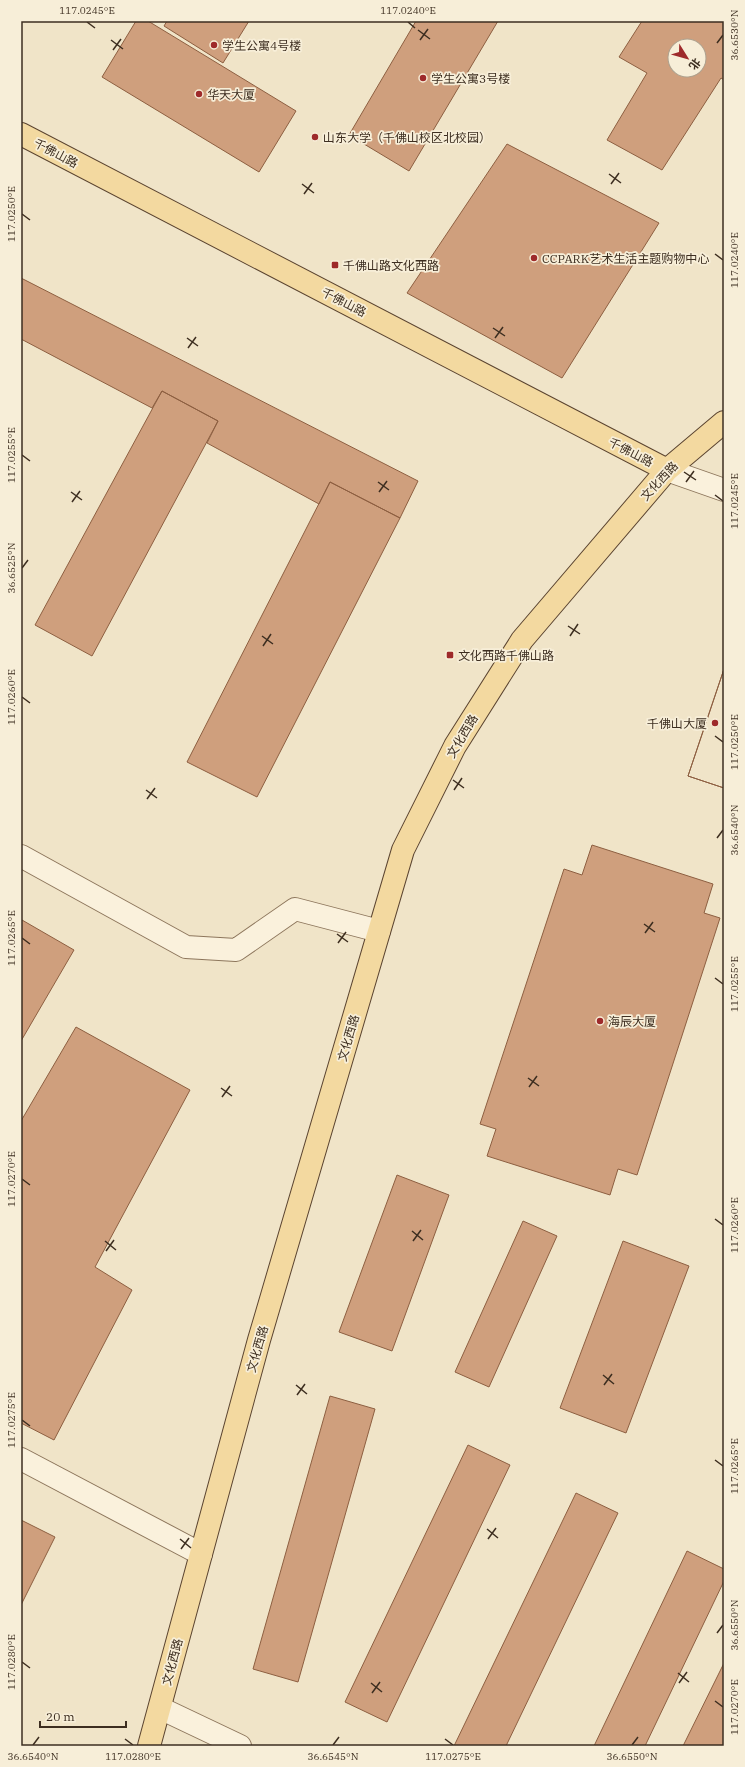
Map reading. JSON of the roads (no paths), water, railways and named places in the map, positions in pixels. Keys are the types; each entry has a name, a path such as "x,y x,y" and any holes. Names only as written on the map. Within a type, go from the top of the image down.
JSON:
{"main road":[{"name":"千佛山路","path":"21,134 666,470"},
{"name":"文化西路","path":"149,1746 259,1340 403,850 455,746 522,640 666,470 724,422"}],"street":[{"path":"666,470 724,490"},
{"path":"21,856 186,947 236,950 295,909 379,931"},
{"path":"21,1459 202,1554"},
{"path":"160,1708 240,1746"}],"place":[{"name":"学生公寓4号楼","path":"214,45"},
{"name":"学生公寓3号楼","path":"423,78"},
{"name":"华天大厦","path":"199,94"},
{"name":"山东大学（千佛山校区北校园）","path":"315,137"},
{"name":"CCPARK艺术生活主题购物中心","path":"534,258"},
{"name":"千佛山路文化西路","path":"335,265"},
{"name":"文化西路千佛山路","path":"450,655"},
{"name":"千佛山大厦","path":"715,723"},
{"name":"海辰大厦","path":"600,1021"}]}
